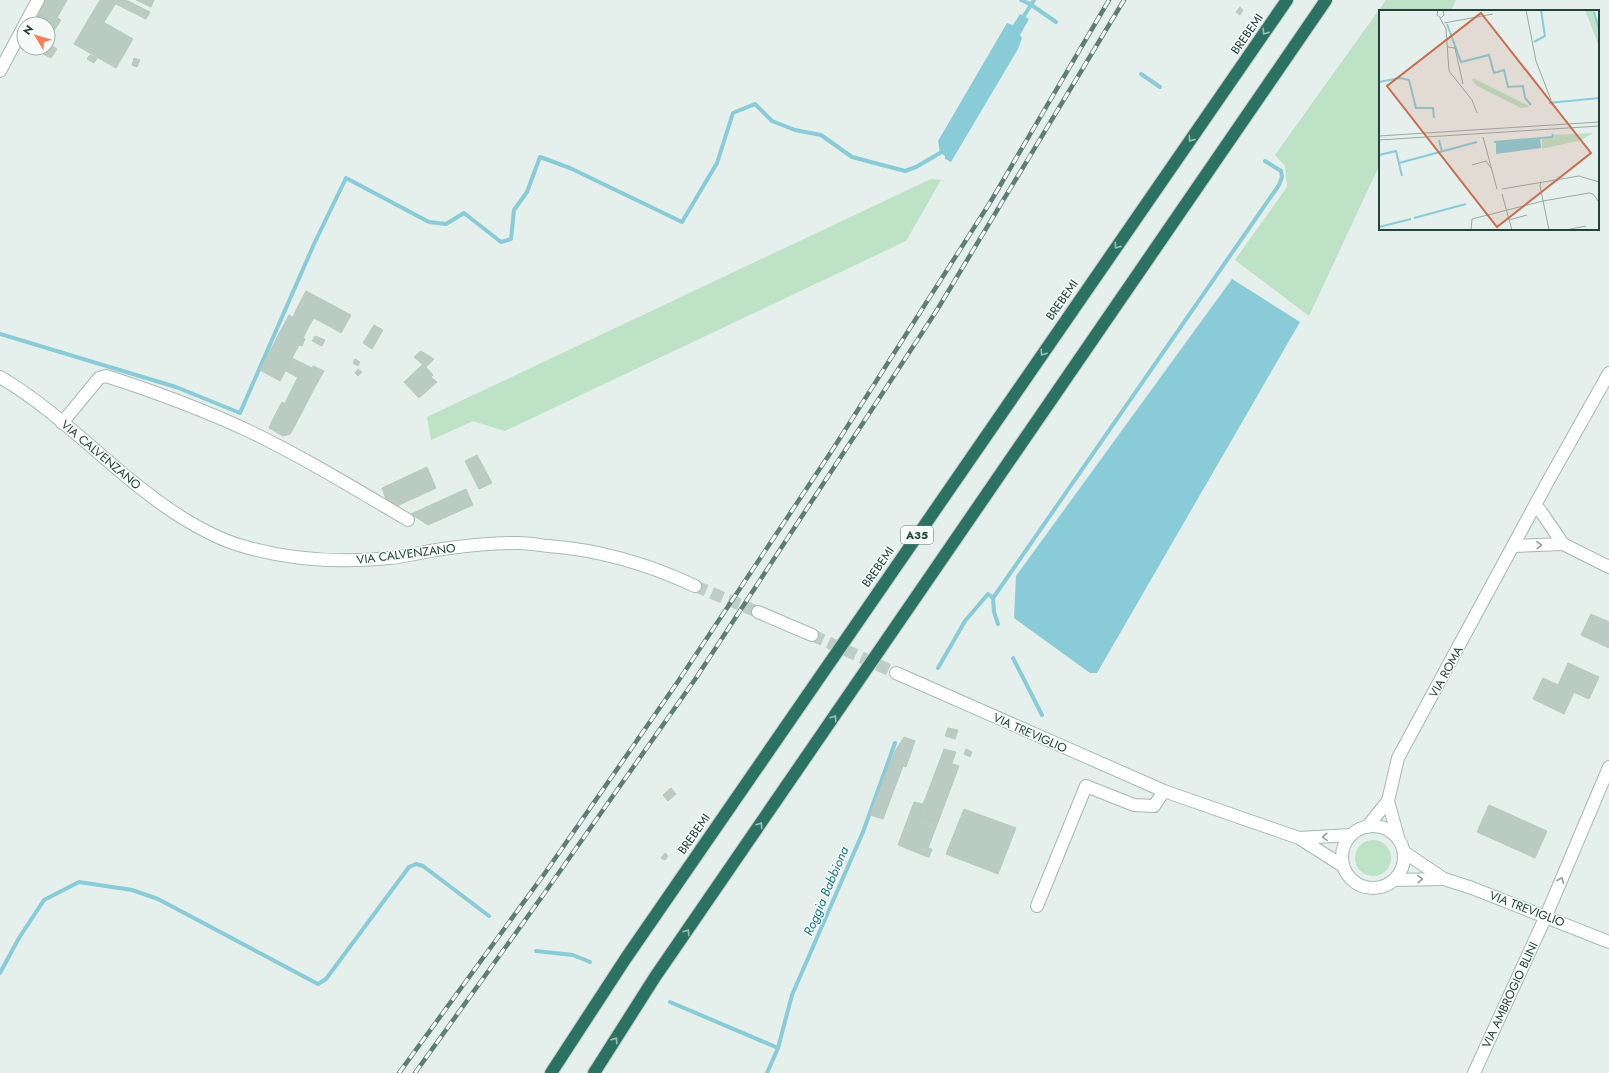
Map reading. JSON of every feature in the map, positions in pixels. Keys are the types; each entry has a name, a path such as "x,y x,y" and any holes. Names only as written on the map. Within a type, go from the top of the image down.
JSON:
{"highway":[{"name":"BREBEMI","path":"551,1073 626,958 1287,0"},
{"name":"A35","path":"594,1073 655,977 1326,0"}],"main road":[{"path":"30,16 38,0"},
{"path":"0,71 16,42"},
{"name":"VIA ROMA","path":"1367,827 1388,801 1398,758 1536,506 1547,483 1609,373"},
{"path":"62,423 99,378 106,376 168,397 253,433 408,520"},
{"name":"VIA CALVENZANO","path":"0,377 14,385 126,477 167,508 212,534 238,545 290,557 344,561 391,558 449,548 519,543 563,547 599,553 666,573 695,586"},
{"path":"1536,506 1563,544"},
{"path":"1514,546 1563,544 1609,566"},
{"path":"758,612 812,635"},
{"name":"VIA TREVIGLIO","path":"896,673 1164,791 1299,838 1343,866 1348,876 1356,884 1366,888 1376,889 1387,886 1396,880 1444,879"},
{"name":"VIA AMBROGIO BLINI","path":"1474,1073 1546,916 1609,767"},
{"path":"1037,906 1086,786 1134,804 1154,806 1164,791"},
{"name":"VIA ROMA","path":"1388,801 1398,837"},
{"path":"1367,827 1384,828 1398,837 1404,852 1404,862 1402,871 1396,880"},
{"name":"VIA TREVIGLIO","path":"1299,838 1351,835 1367,827"},
{"path":"1343,866 1343,849 1351,835"},
{"name":"VIA TREVIGLIO","path":"1404,852 1444,879 1546,916 1609,942"}],"green space":[{"path":"1386,0 1456,0 1451,10 1379,10 1379,166 1309,316 1235,260 1287,187 1285,166 1275,155"},
{"path":"931,179 941,180 906,241 505,431 473,421 431,440 427,417"},
{"path":"1376,840 1386,845 1390,851 1390,865 1386,871 1380,875 1370,876 1360,871 1356,865 1355,855 1360,845 1366,841"}],"water":[{"path":"1020,14 1029,19 1020,35 1022,38 1018,49 951,162 945,159 945,156 940,153 938,141 1007,23 1013,25"},
{"path":"1232,279 1300,322 1097,673 1090,673 1014,618 1016,576"}],"building":[{"path":"42,0 67,0 57,18 51,14 50,16 32,16"},
{"path":"100,0 118,0 104,22 101,21 106,13 96,7"},
{"path":"118,0 126,0 150,12 146,19 116,4"},
{"path":"136,0 154,0 151,7"},
{"path":"96,7 106,13 101,21 91,15"},
{"path":"1240,7 1243,10 1240,15 1236,12"},
{"path":"91,15 133,39 116,68 74,44"},
{"path":"56,17 61,20 56,28"},
{"path":"90,55 97,58 94,63 87,59"},
{"path":"134,58 140,60 137,67 132,65"},
{"path":"306,291 351,315 341,333 329,326 334,317 309,303 304,313 296,310"},
{"path":"309,303 334,317 329,326 304,313"},
{"path":"296,310 314,318 309,326 293,317"},
{"path":"289,315 309,326 303,338 282,328"},
{"path":"374,325 383,330 372,349 363,343"},
{"path":"282,328 305,339 302,346 299,345 280,381 260,370"},
{"path":"315,336 325,340 322,346 312,341"},
{"path":"421,351 434,359 426,367 414,357"},
{"path":"292,358 312,368 313,366 324,371 315,387 286,371"},
{"path":"355,359 360,362 358,366 353,363"},
{"path":"423,364 433,375 431,377 437,382 419,398 404,382"},
{"path":"358,369 362,372 358,376 355,373"},
{"path":"298,377 315,387 302,412 285,403"},
{"path":"282,402 302,412 292,431 272,421"},
{"path":"272,421 292,431 290,434 283,436 269,428"},
{"path":"477,455 492,483 479,489 465,461"},
{"path":"427,467 436,488 397,506 386,499 382,488"},
{"path":"466,489 473,505 428,525 411,514"},
{"path":"1591,614 1609,622 1609,648 1581,635"},
{"path":"1568,663 1599,677 1589,699 1558,685"},
{"path":"1543,678 1574,692 1564,714 1533,699"},
{"path":"948,728 958,730 955,739 945,736"},
{"path":"904,737 915,741 906,767 903,766 883,819 870,815 895,751"},
{"path":"944,749 956,752 952,763 940,760"},
{"path":"966,749 972,752 970,757 964,754"},
{"path":"940,760 959,766 938,822 919,815"},
{"path":"671,788 676,794 668,801 663,795"},
{"path":"914,802 923,804 919,815 938,822 925,856 898,845"},
{"path":"1489,805 1547,831 1535,858 1477,832"},
{"path":"964,809 1016,828 998,874 946,854"},
{"path":"928,848 932,849 929,857 925,856"},
{"path":"665,853 668,856 665,860 661,858"}],"waterway":[{"path":"1021,0 1030,4 1056,22"},
{"path":"1024,16 1034,0"},
{"path":"1141,74 1160,87"},
{"path":"0,334 176,387 240,413 314,244 346,178 429,222 446,224 464,213 501,242 511,239 514,210 527,192 540,157 570,168 682,222 717,163 733,113 755,104 772,121 795,130 821,135 852,157 905,171 916,167 940,153"},
{"path":"998,624 994,612 993,598 1279,185 1282,177 1281,171 1265,161"},
{"name":"Roggia Babbiona","path":"938,668 965,621 988,594 993,598"},
{"path":"1013,658 1042,715"},
{"name":"Roggia Babbiona","path":"767,1073 778,1048 792,995 863,832 895,743"},
{"path":"0,973 19,938 44,900 79,882 132,890 158,899 318,984 326,979 409,867 416,864 423,866 489,916"},
{"path":"536,951 573,955 590,962"},
{"path":"670,1002 778,1048"}],"tunnel":[{"path":"695,586 758,612"},
{"path":"812,635 896,673"}],"railway":[{"path":"399,1073 545,873 679,680 833,449 991,201 1109,0"},
{"path":"415,1073 546,891 696,678 937,310 1124,0"}]}
